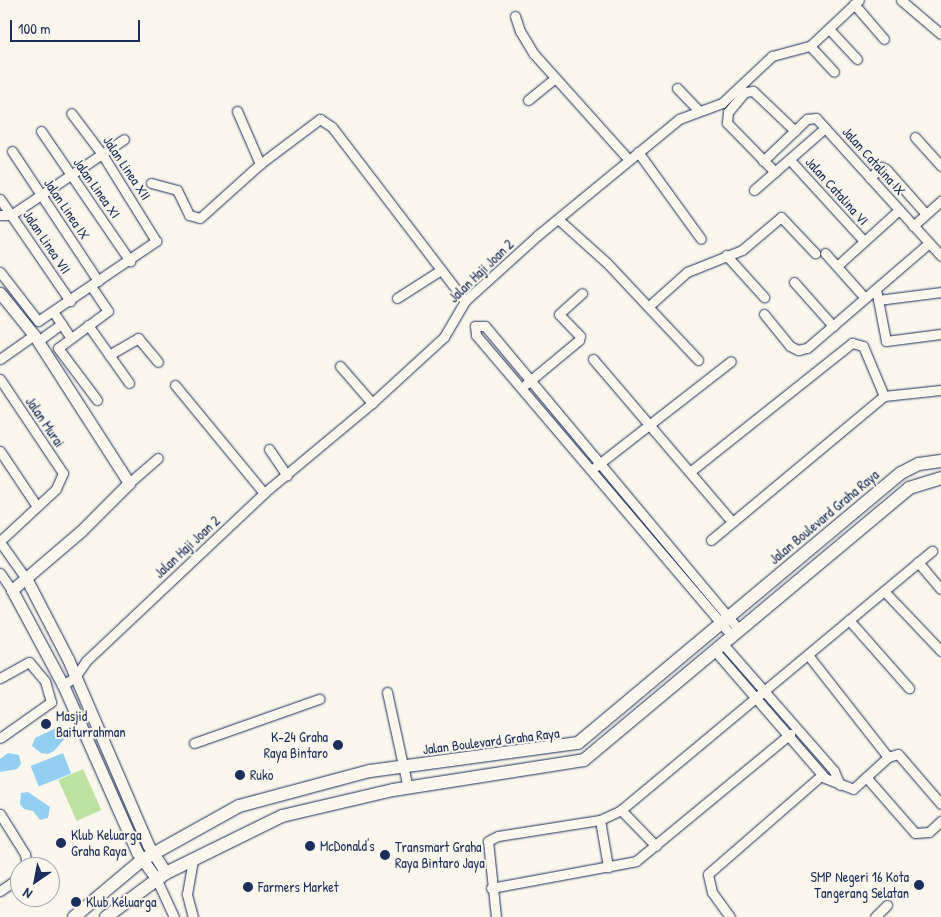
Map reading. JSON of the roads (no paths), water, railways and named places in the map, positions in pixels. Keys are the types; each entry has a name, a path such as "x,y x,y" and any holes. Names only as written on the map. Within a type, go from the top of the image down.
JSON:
{"main road":[{"name":"Jalan Boulevard Graha Raya","path":"74,917 142,860 239,806 300,787 370,771 404,768 578,743 901,473 919,464 941,461"},
{"path":"106,917 161,875 282,816 408,788 584,760 909,488 941,478"},
{"path":"130,870 145,873 148,880 145,888"}],"street":[{"path":"901,0 941,34"},
{"path":"857,2 884,38"},
{"name":"Jalan Haji Joan 2","path":"63,686 75,677 86,661 264,493 287,476 372,403 444,337 465,301 558,219 679,119 698,110 722,103 772,56 810,46 857,2"},
{"path":"515,16 526,43 629,160"},
{"path":"829,29 856,59"},
{"path":"810,46 834,72"},
{"path":"528,100 555,78"},
{"path":"676,88 698,110"},
{"path":"764,161 795,131 756,92 748,91 738,100 726,120 764,161 775,172"},
{"path":"237,111 260,164"},
{"name":"Jalan Linea XII","path":"71,113 102,154 156,241 130,261"},
{"name":"Jalan Catalina IX","path":"795,131 813,118 825,128 941,256"},
{"path":"151,183 177,190 189,215 200,218 260,164 320,119 332,127 465,301"},
{"path":"754,190 825,128"},
{"name":"Jalan Linea XI","path":"41,131 130,261"},
{"path":"915,136 941,166"},
{"path":"0,215 11,215 124,139"},
{"name":"Jalan Linea IX","path":"12,151 95,284 108,310 88,325"},
{"path":"638,152 701,239"},
{"name":"Jalan Catalina VI","path":"790,160 864,242"},
{"path":"870,178 881,168 886,169 926,214"},
{"name":"Jalan Linea VII","path":"0,199 70,301"},
{"path":"913,226 941,201"},
{"path":"837,266 899,210"},
{"path":"648,306 687,272 742,250 782,217 815,254"},
{"path":"558,219 608,263 698,360"},
{"path":"764,314 790,346 798,350 807,348 929,243"},
{"path":"825,253 866,298"},
{"path":"726,255 764,297"},
{"path":"0,272 36,321 54,313 130,261"},
{"path":"397,298 441,270"},
{"path":"794,282 833,326"},
{"path":"876,289 886,341 941,334"},
{"path":"878,300 941,292"},
{"path":"0,293 36,338 129,483"},
{"path":"521,388 579,340 580,336 559,314 582,293"},
{"path":"54,313 70,337"},
{"path":"0,359 61,324"},
{"path":"97,400 58,346 88,325 129,383"},
{"path":"724,620 591,471 475,333 475,326 485,326 599,463 724,620 727,640 760,692 822,775 840,785 853,789 888,757 898,754 941,804"},
{"path":"108,354 138,338 158,362"},
{"path":"691,471 848,345 862,346 884,396"},
{"path":"593,359 691,471 732,522"},
{"path":"591,471 731,361"},
{"path":"340,366 372,403"},
{"name":"Jalan Murai","path":"0,379 63,472 61,482 56,489 36,505"},
{"path":"175,385 264,493"},
{"path":"711,540 884,396 941,390"},
{"path":"269,450 287,476"},
{"path":"0,451 36,505 0,541 27,580 75,677 154,853 174,917"},
{"path":"12,590 27,580 158,458"},
{"path":"496,917 491,888 488,841 498,836 600,820 621,810 760,692 808,655 932,551"},
{"path":"918,562 941,589"},
{"path":"0,573 12,590 63,686 142,860 161,875"},
{"path":"884,591 941,650"},
{"path":"849,620 909,688"},
{"path":"808,655 888,757"},
{"path":"0,678 29,662 44,681 51,702 0,738"},
{"path":"387,692 408,788"},
{"path":"760,692 834,771 840,785"},
{"path":"194,743 319,698"},
{"path":"491,888 608,868 636,861 790,734"},
{"path":"730,917 712,892 708,881 713,868 822,775"},
{"path":"866,778 915,833 929,832 941,821"},
{"path":"621,810 656,846"},
{"path":"0,814 25,857"},
{"path":"600,820 608,868"},
{"path":"193,859 187,894 193,917"},
{"path":"875,917 887,905"}],"water":[{"path":"58,727 66,737 54,751 48,754 41,753 32,746 35,738"},
{"path":"8,753 19,755 21,764 17,769 0,772 0,759"},
{"path":"63,753 71,773 39,787 31,766"},
{"path":"28,792 50,807 48,818 40,820 33,811 24,809 20,804 21,793"}],"place":[{"name":"Masjid Baiturrahman","path":"46,724"},
{"name":"K-24 Graha Raya Bintaro","path":"338,745"},
{"name":"Ruko","path":"240,775"},
{"name":"Klub Keluarga Graha Raya","path":"61,843"},
{"name":"McDonald's","path":"310,846"},
{"name":"Transmart Graha Raya Bintaro Jaya","path":"385,855"},
{"name":"SMP Negeri 16 Kota Tangerang Selatan","path":"919,885"},
{"name":"Farmers Market","path":"248,887"},
{"name":"Klub Keluarga","path":"76,902"}]}
